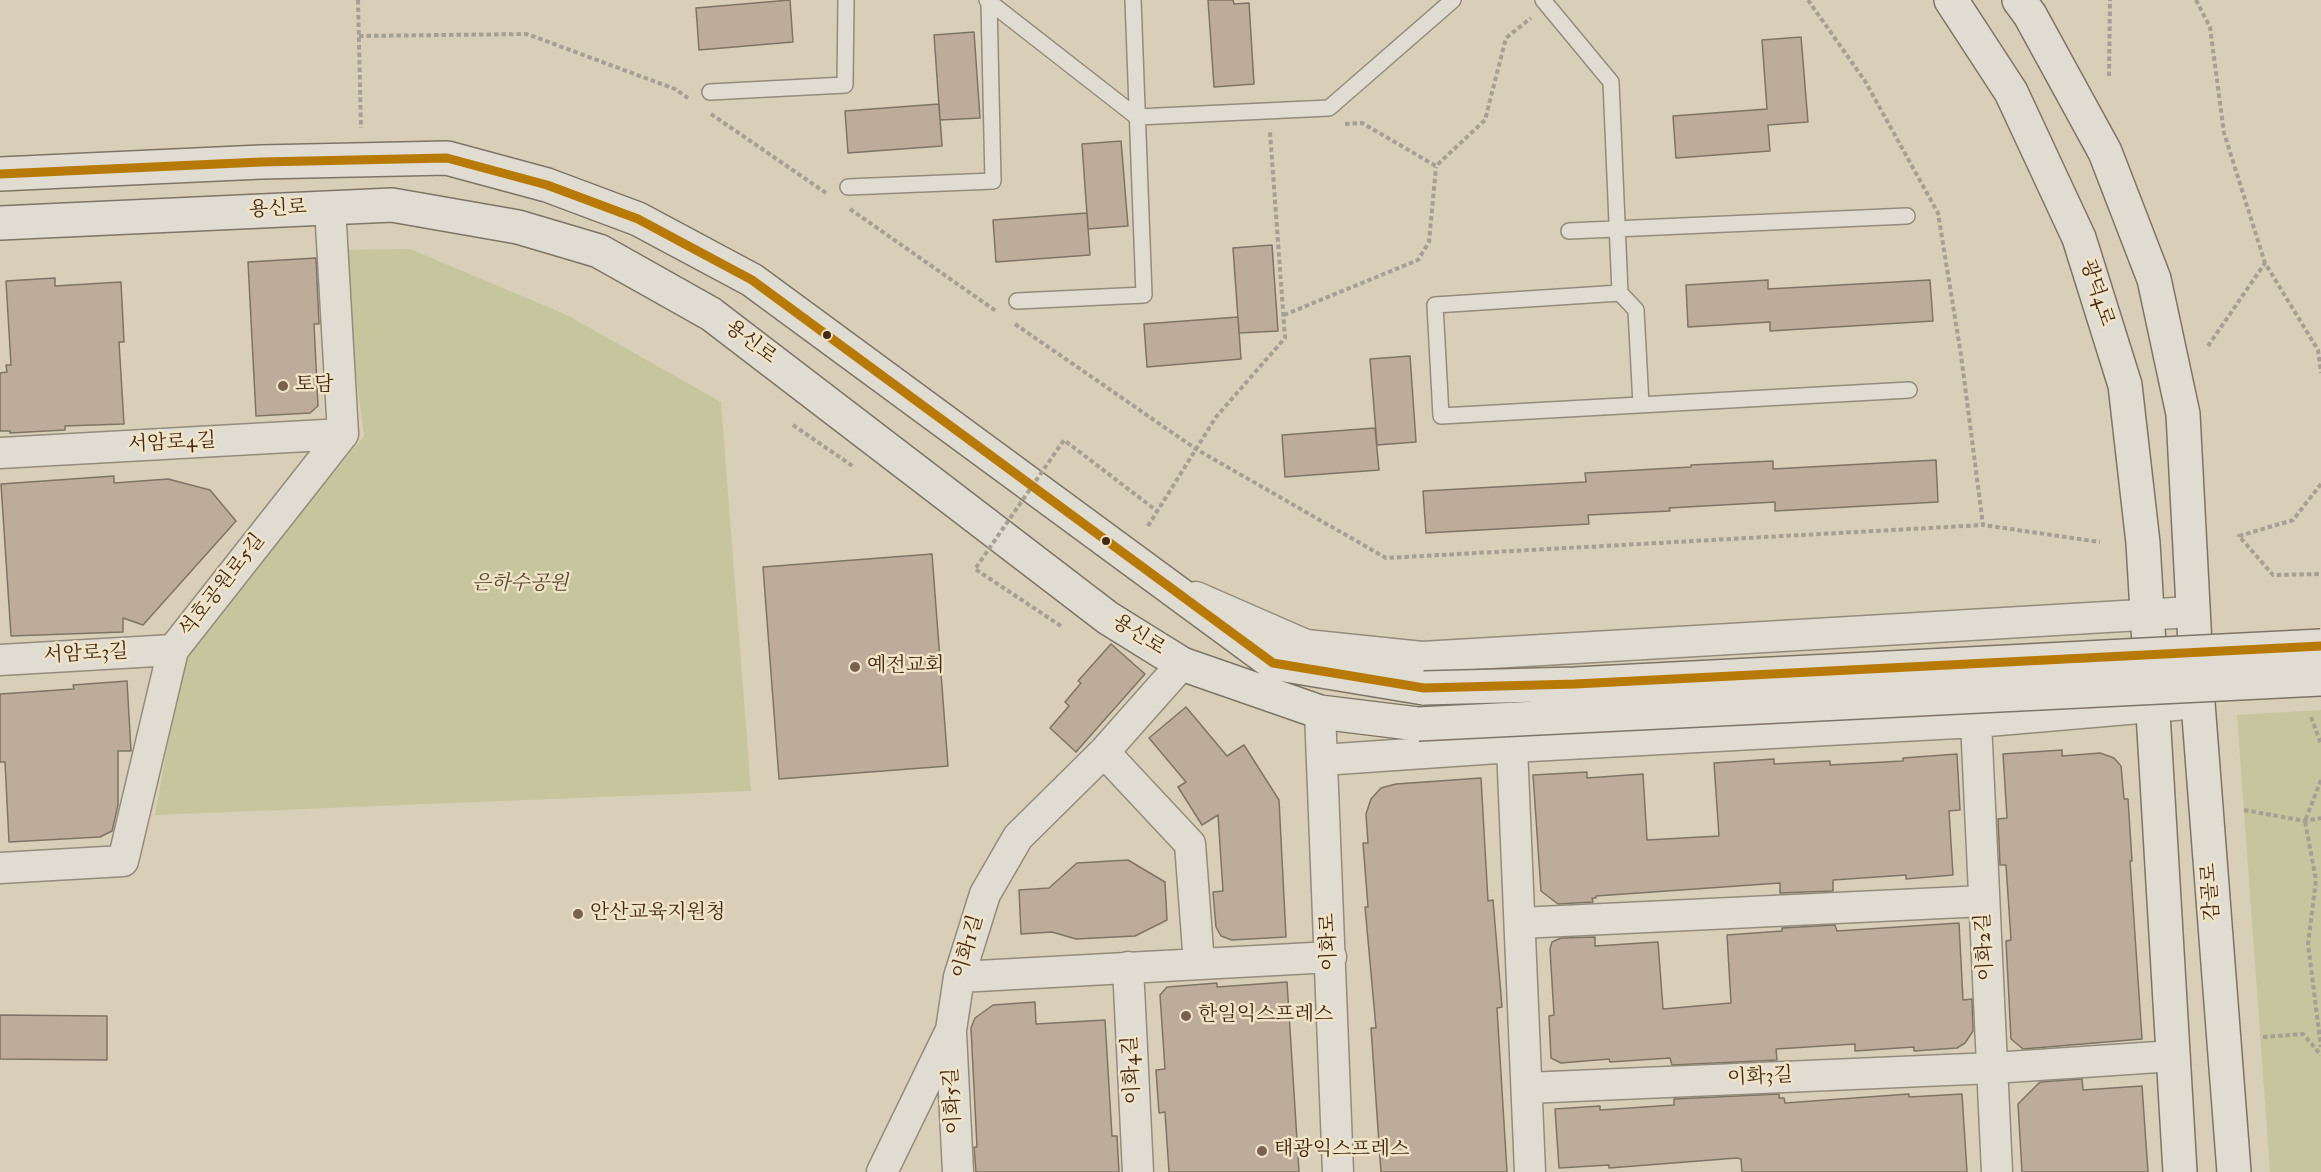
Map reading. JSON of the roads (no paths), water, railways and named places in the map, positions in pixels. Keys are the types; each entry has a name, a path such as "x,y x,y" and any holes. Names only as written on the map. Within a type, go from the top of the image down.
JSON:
{"main road":[{"name":"광덕4로","path":"1951,0 2011,93 2079,238 2125,386 2143,543 2146,616"},
{"path":"2019,0 2030,15 2105,152 2154,279 2183,414 2192,612"},
{"path":"0,174 261,162 447,158 547,185 638,219 752,280 1273,663 1424,688 1575,684 2321,646"},
{"name":"용신로","path":"0,223 392,205 518,226 599,251 711,314 1108,618 1182,663 1320,712 1418,724 2321,679"},
{"name":"감골로","path":"2192,612 2234,1172"},
{"path":"2146,616 2180,1172"}],"street":[{"path":"330,207 343,434"},
{"name":"서암로4길","path":"0,453 343,434"},
{"name":"석호공원로5길","path":"0,868 123,861 173,650 343,434"},
{"path":"1162,583 1306,645 1422,657 2192,612"},
{"name":"서암로3길","path":"0,660 173,650"},
{"name":"이화1길","path":"882,1172 951,1030 959,977 984,894 1018,837 1104,752 1182,663"},
{"path":"1322,760 1512,747 1976,722 2198,703"},
{"name":"이화로","path":"1320,712 1338,1172"},
{"name":"이화2길","path":"1976,722 1997,1172"},
{"path":"1512,747 1530,1172"},
{"path":"1104,752 1190,844 1199,964"},
{"path":"1520,923 1984,901"},
{"path":"959,977 1331,957"},
{"name":"이화4길","path":"1128,967 1138,1172"},
{"name":"이화5길","path":"951,1030 958,1172"},
{"name":"이화3길","path":"1527,1088 1993,1068 2173,1056"}],"lane":[{"path":"710,92 845,85 846,0"},
{"path":"1017,301 1144,296 1133,0"},
{"path":"988,1 1137,117 1329,108 1452,0"},
{"path":"1542,0 1611,82 1620,293 1636,310 1641,405"},
{"path":"848,187 993,180 988,1"},
{"path":"1569,231 1617,227 1908,216"},
{"path":"1620,293 1435,305 1441,416 1909,390"}],"place":[{"name":"토담","path":"283,386"},
{"name":"예전교회","path":"855,667"},
{"name":"안산교육지원청","path":"578,914"},
{"name":"한일익스프레스","path":"1186,1016"},
{"name":"태광익스프레스","path":"1262,1151"}],"park label":[{"name":"은하수공원","path":"520,585"}]}
